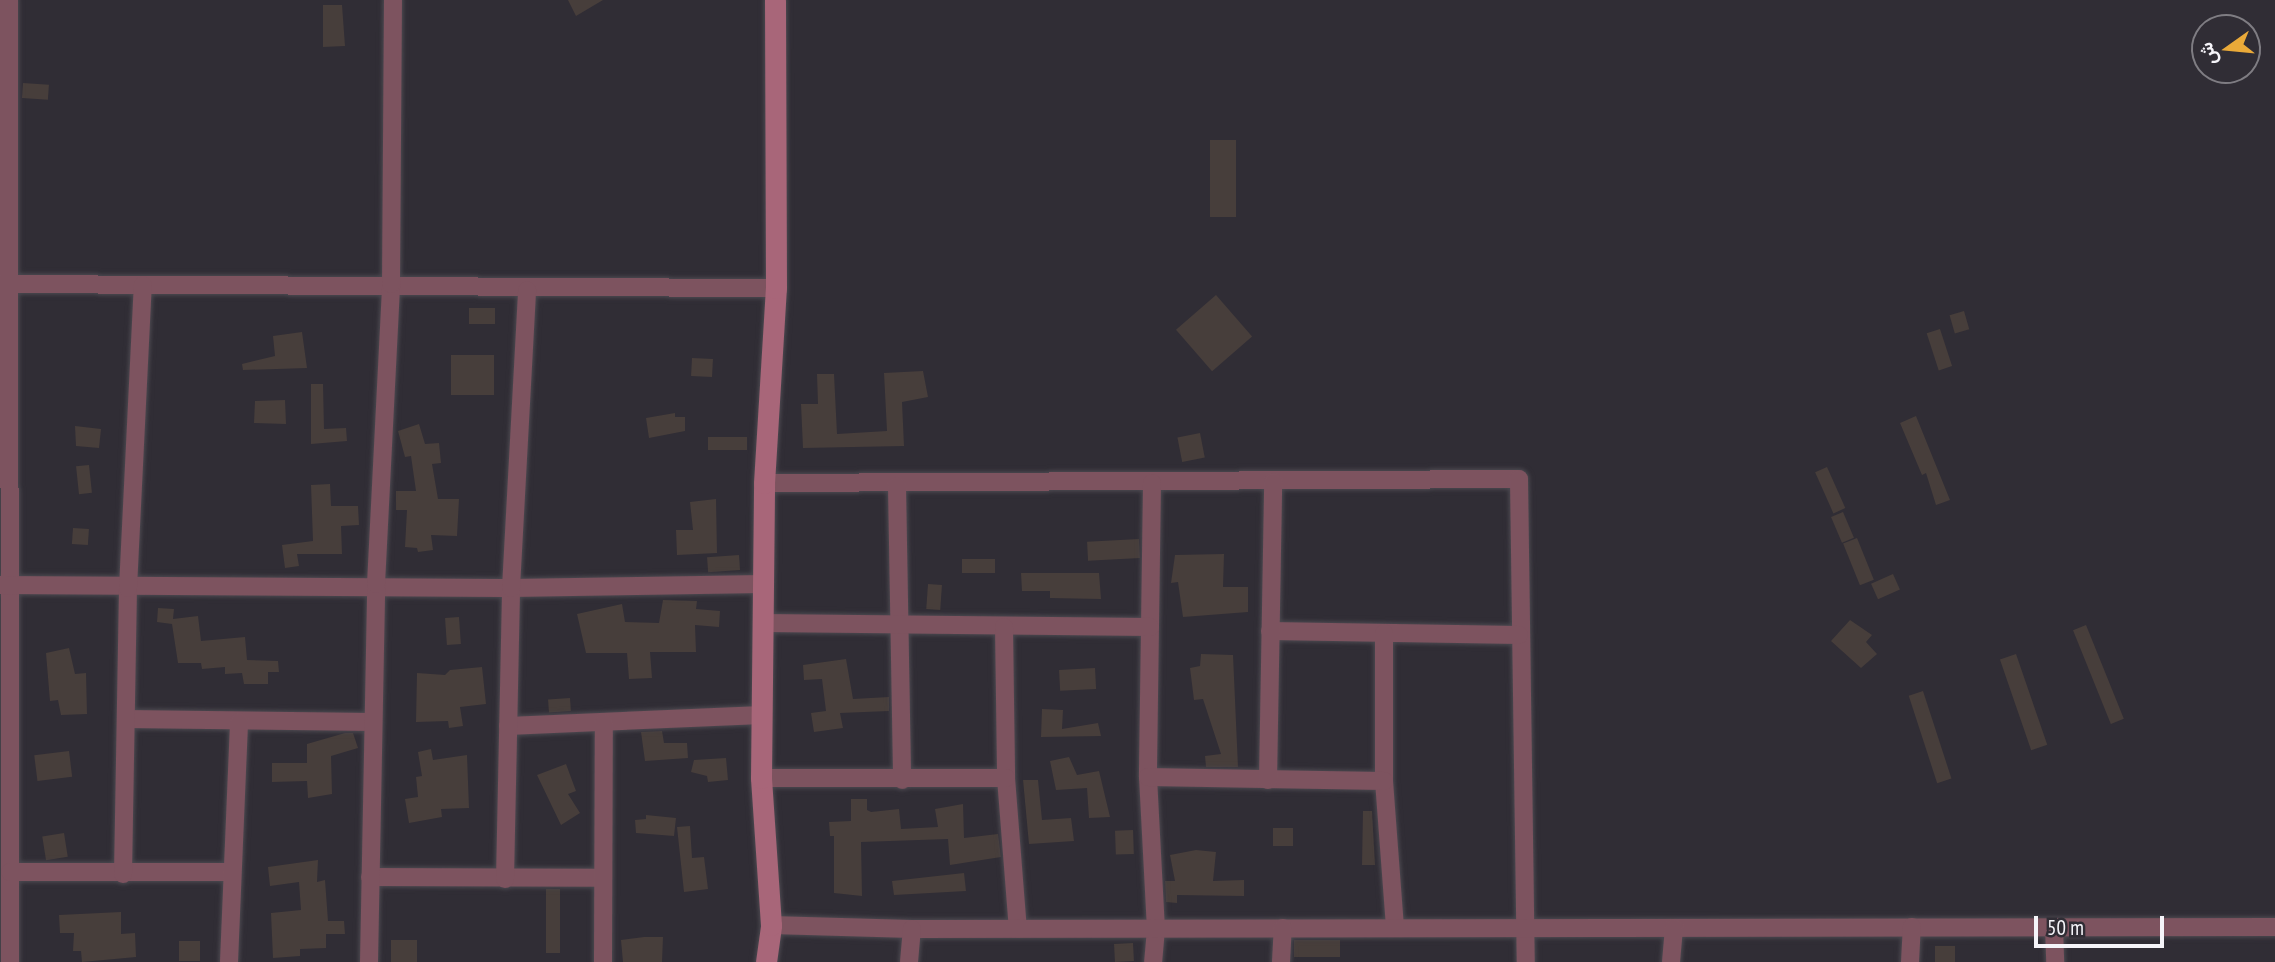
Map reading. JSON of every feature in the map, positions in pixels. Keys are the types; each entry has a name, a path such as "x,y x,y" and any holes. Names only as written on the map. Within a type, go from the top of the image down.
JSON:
{"street":[{"path":"9,0 4,284 10,962"},
{"path":"369,962 376,584 391,284 393,0"},
{"path":"766,962 771,925 761,778 764,484 776,288 775,0"},
{"path":"4,284 391,284 527,290 776,288"},
{"path":"123,874 128,588 143,285"},
{"path":"505,879 511,588 527,290"},
{"path":"764,484 897,486 1519,479 1519,635 1529,928 1526,962"},
{"path":"1268,780 1273,482"},
{"path":"1152,483 1148,777 1156,929 1153,962"},
{"path":"897,486 902,780"},
{"path":"5,585 128,588 376,584 511,588 763,584"},
{"path":"763,623 899,627 1150,627"},
{"path":"1004,627 1006,778 1018,929"},
{"path":"1270,631 1519,635"},
{"path":"1384,633 1384,781 1395,928"},
{"path":"508,726 762,715"},
{"path":"125,719 373,722"},
{"path":"229,962 239,722"},
{"path":"603,962 604,723"},
{"path":"1148,777 1384,781"},
{"path":"761,778 1006,778"},
{"path":"10,872 232,872"},
{"path":"370,877 603,878"},
{"path":"771,925 912,929 2275,927"},
{"path":"2054,927 2055,962"},
{"path":"1281,962 1283,928"},
{"path":"1671,962 1674,928"},
{"path":"1910,962 1912,928"},
{"path":"909,962 912,929"}],"building":[{"path":"568,0 603,0 576,16"},
{"path":"323,5 342,5 345,46 323,47"},
{"path":"23,83 49,85 48,100 22,98"},
{"path":"1210,140 1236,140 1236,217 1210,217"},
{"path":"1216,295 1252,337 1212,371 1176,330"},
{"path":"469,308 495,308 495,324 469,324"},
{"path":"1964,311 1969,329 1955,333 1950,315"},
{"path":"1940,329 1952,366 1939,370 1927,333"},
{"path":"302,332 307,368 243,370 242,364 275,356 273,336"},
{"path":"451,355 494,355 494,395 451,395"},
{"path":"692,358 713,359 712,377 691,376"},
{"path":"923,371 928,397 902,402 904,446 803,448 801,404 818,404 817,374 834,374 837,434 887,431 884,373"},
{"path":"311,384 323,384 324,429 346,428 347,441 311,444"},
{"path":"285,400 286,424 254,423 255,401"},
{"path":"675,413 675,417 685,417 685,431 649,438 646,418"},
{"path":"1916,416 1950,500 1936,505 1926,473 1922,475 1900,423"},
{"path":"419,424 425,444 439,443 441,463 432,464 438,499 459,499 457,536 431,535 433,550 418,552 417,548 405,547 407,510 396,510 396,491 416,491 411,456 405,457 398,431"},
{"path":"75,426 101,429 99,448 76,446"},
{"path":"1200,433 1205,458 1182,462 1177,437"},
{"path":"708,437 747,437 747,450 708,450"},
{"path":"89,465 92,493 79,494 76,466"},
{"path":"1827,467 1845,508 1833,513 1815,472"},
{"path":"330,484 331,506 358,506 359,525 341,526 342,554 297,554 299,566 285,568 282,545 313,541 311,485"},
{"path":"716,499 717,553 677,555 676,530 693,530 690,502"},
{"path":"1843,512 1854,538 1842,543 1831,517"},
{"path":"73,528 89,529 88,545 72,544"},
{"path":"1857,538 1874,580 1860,585 1843,544"},
{"path":"1139,539 1140,558 1088,561 1087,542"},
{"path":"1224,554 1223,587 1248,587 1248,612 1183,617 1178,582 1171,583 1175,555"},
{"path":"739,555 740,570 708,572 707,557"},
{"path":"962,559 995,559 995,573 962,573"},
{"path":"1021,573 1099,573 1101,599 1050,598 1050,591 1022,591"},
{"path":"1893,574 1900,590 1878,599 1871,584"},
{"path":"928,584 942,585 940,610 926,609"},
{"path":"663,600 697,601 696,609 720,611 719,627 695,625 696,652 650,652 652,678 629,679 627,653 586,653 577,614 622,604 625,622 659,623"},
{"path":"158,608 174,609 173,619 198,616 201,641 245,637 247,660 278,661 279,672 268,672 268,684 244,684 242,673 225,674 225,667 202,669 201,663 178,663 172,624 157,622"},
{"path":"459,617 461,644 447,645 445,618"},
{"path":"1850,620 1872,635 1866,642 1877,654 1861,668 1831,641"},
{"path":"2086,625 2124,719 2111,724 2073,630"},
{"path":"69,648 75,674 86,673 87,714 61,715 58,700 50,701 46,653"},
{"path":"1201,654 1233,655 1238,767 1206,767 1205,756 1221,754 1203,699 1194,700 1190,668 1200,666"},
{"path":"2016,654 2047,745 2031,750 2000,660"},
{"path":"846,659 853,699 889,697 889,711 840,713 843,728 814,732 811,713 826,711 822,679 804,680 803,665"},
{"path":"482,667 486,704 460,707 463,726 449,728 448,721 416,722 417,673 445,675 450,670"},
{"path":"1095,668 1096,689 1060,691 1059,670"},
{"path":"1923,691 1951,778 1937,783 1909,696"},
{"path":"570,698 571,711 549,713 548,700"},
{"path":"1042,709 1063,710 1062,729 1098,723 1101,736 1041,737"},
{"path":"662,731 664,743 687,743 688,758 645,761 641,732"},
{"path":"353,733 358,748 331,756 332,794 308,798 307,781 272,782 272,763 307,763 307,744"},
{"path":"431,749 433,760 467,755 469,808 441,809 442,817 409,823 405,799 418,797 416,777 422,776 418,752"},
{"path":"69,751 72,777 37,781 34,755"},
{"path":"1069,757 1077,775 1099,771 1110,817 1089,818 1087,788 1056,790 1050,761"},
{"path":"726,758 728,780 708,782 707,776 691,772 694,760"},
{"path":"566,764 576,791 568,794 580,813 561,825 537,775"},
{"path":"1023,780 1038,780 1042,820 1071,818 1074,841 1029,844"},
{"path":"851,799 867,799 867,810 871,812 899,809 901,829 938,827 935,809 963,804 964,838 998,834 1001,857 950,865 948,839 861,842 862,896 834,893 834,836 830,836 829,822 851,821"},
{"path":"1363,811 1372,811 1375,865 1362,865"},
{"path":"646,815 676,818 674,836 636,833 635,820 646,819"},
{"path":"690,826 692,858 704,857 708,889 684,892 677,827"},
{"path":"1273,828 1293,828 1293,846 1273,846"},
{"path":"1133,830 1134,854 1116,855 1115,831"},
{"path":"64,833 68,857 46,860 42,836"},
{"path":"1196,850 1216,852 1213,881 1244,880 1244,896 1177,895 1177,903 1166,902 1165,881 1175,881 1170,855"},
{"path":"318,860 317,882 325,880 328,921 344,921 345,934 326,934 326,948 300,949 300,956 273,958 271,913 301,910 299,882 270,886 268,867"},
{"path":"964,873 966,891 894,895 892,881"},
{"path":"546,889 560,889 560,953 546,953"},
{"path":"121,912 121,934 135,933 136,957 82,962 81,951 73,951 74,933 60,933 59,915"},
{"path":"663,937 662,962 623,962 621,940"},
{"path":"391,940 417,940 417,962 391,962"},
{"path":"1294,940 1340,940 1340,957 1294,957"},
{"path":"179,941 200,941 200,961 179,961"},
{"path":"1133,943 1134,961 1115,962 1114,944"},
{"path":"1935,946 1955,946 1955,962 1935,962"}]}
